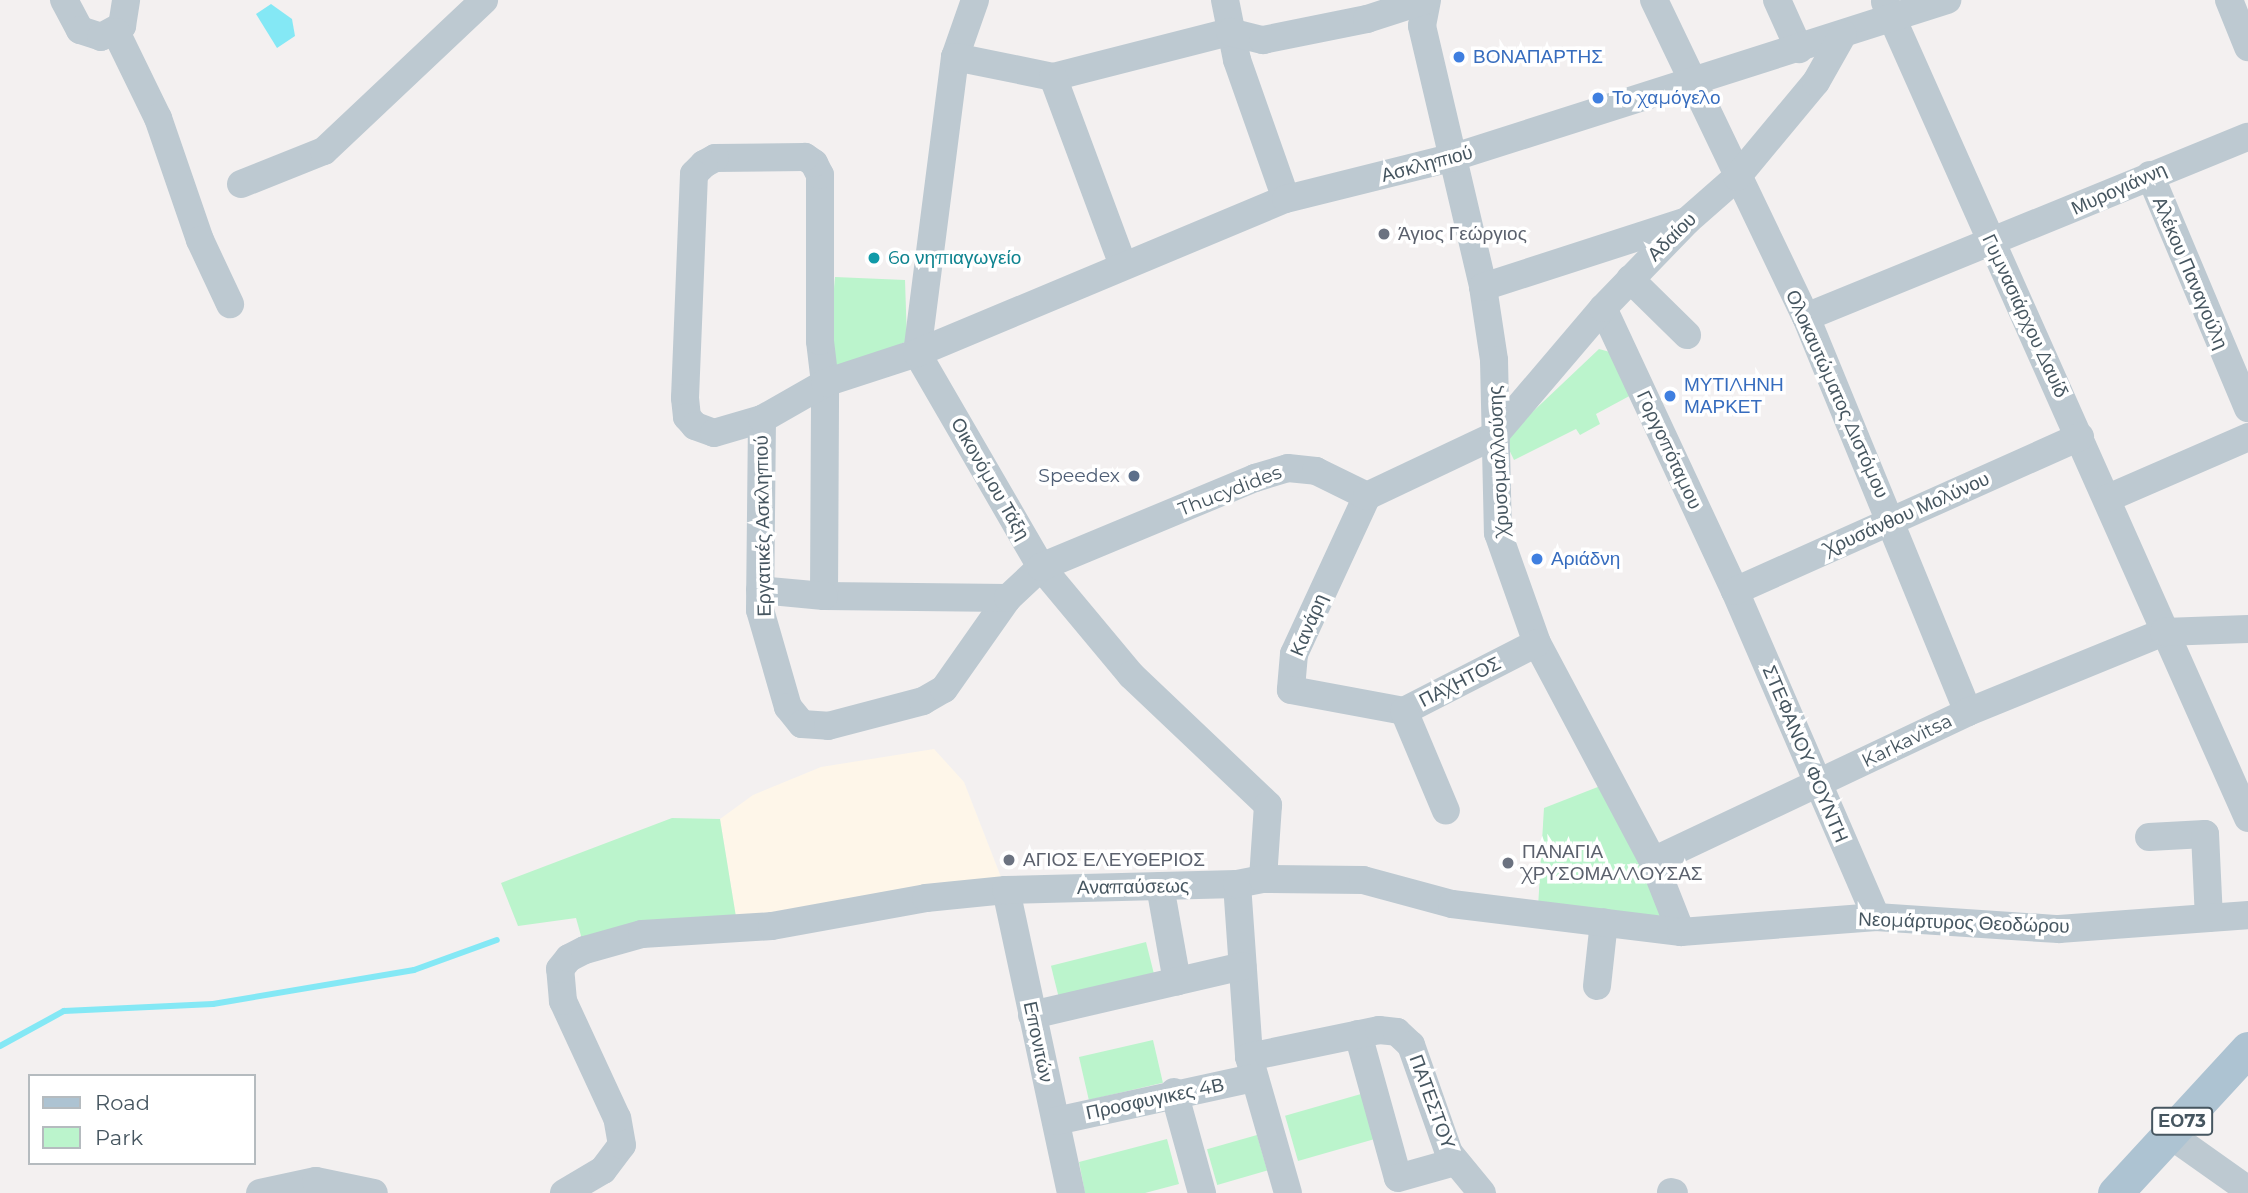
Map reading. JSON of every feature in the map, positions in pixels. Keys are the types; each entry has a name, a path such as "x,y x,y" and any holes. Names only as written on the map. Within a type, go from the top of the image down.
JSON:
{"main road":[{"name":"ΕΟ73","path":"2115,1193 2248,1049"}],"street":[{"path":"64,0 80,30 90,37 116,32 122,26 126,0"},
{"path":"241,184 324,151 484,0"},
{"path":"917,353 955,57 975,0"},
{"path":"1225,0 1230,32 1286,199"},
{"path":"955,57 1053,77 1230,32 1263,40 1367,19 1426,0"},
{"name":"Χρυσομαλλούσης","path":"1426,0 1422,26 1483,287 1494,360 1498,533 1538,643 1653,861 1681,932"},
{"name":"Ολοκαυτώματος Διστόμου","path":"1654,0 1691,83 1806,317 1892,520 1968,712"},
{"path":"1777,0 1799,49"},
{"name":"Ασκληπιού","path":"917,353 1286,199 1451,158 1799,49 1843,34 1888,9 1947,0"},
{"path":"2230,0 2248,47"},
{"name":"Γυμνασιάρχου Δαυίδ","path":"1888,9 2081,437 2164,632 2248,818"},
{"path":"116,32 158,118 200,240 230,304"},
{"name":"Αδαίου","path":"1494,436 1630,279 1686,221 1737,177 1816,82 1843,34"},
{"path":"1053,77 1123,265"},
{"name":"Μυρογιάννη","path":"1806,317 2248,137"},
{"name":"Εργατικές Ασκληπιού","path":"824,596 825,383 820,341 820,175 814,163 805,157 715,158 695,174 687,417 705,433 715,433 762,419 825,383 917,353"},
{"name":"Αλέκου Παναγούλη","path":"2150,175 2248,408"},
{"path":"1483,287 1686,221"},
{"path":"1630,279 1686,335"},
{"name":"Γοργοπόταμου","path":"1603,308 1735,591"},
{"name":"Οικονόμου Τάξη","path":"917,353 1041,567 1131,675 1268,805 1250,881"},
{"name":"Εργατικές Ασκληπιού","path":"762,419 760,590 763,622 788,707 802,724 828,726 923,701 944,689 1008,598 1041,567"},
{"path":"1367,496 1494,436"},
{"name":"Χρυσάνθου Μολύνου","path":"1735,591 2081,437"},
{"path":"2108,498 2248,437"},
{"name":"Thucydides","path":"1041,567 1288,468 1315,471 1367,496"},
{"name":"Κανάρη","path":"1367,496 1294,654 1291,690 1404,711"},
{"path":"760,590 824,596 1008,598"},
{"name":"ΣΤΕΦΑΝΟΥ ΦΟΥΝΤΗ","path":"1735,591 1875,917"},
{"path":"2164,632 2248,629"},
{"name":"Karkavitsa","path":"1653,861 1968,712 2164,632"},
{"name":"ΠΑΧΗΤΟΣ","path":"1446,811 1404,711 1538,643"},
{"path":"2149,836 2204,834 2209,918"},
{"name":"Αναπαύσεως","path":"564,1193 603,1170 622,1145 617,1118 573,1026 559,983 565,963 584,950 668,930 772,926 926,898 1006,890 1250,881 1363,880 1452,904 1681,932"},
{"path":"1250,881 1242,965 1251,1067 1288,1193"},
{"path":"1160,886 1177,981"},
{"name":"Επονιτών","path":"1006,890 1071,1193"},
{"name":"Νεομάρτυρος Θεοδώρου","path":"1681,932 1875,917 2059,929 2248,915"},
{"path":"1597,986 1604,922"},
{"path":"1032,1014 1242,965"},
{"name":"ΠΑΤΕΣΤΟΥ","path":"1251,1067 1358,1034 1396,1032 1411,1045 1437,1128 1455,1162 1482,1193"},
{"path":"1358,1034 1398,1178 1455,1162"},
{"name":"Προσφυγικες 4Β","path":"1056,1121 1174,1092 1251,1067"},
{"path":"1174,1092 1202,1193"},
{"path":"2169,1134 2248,1190"},
{"path":"260,1193 316,1181 374,1193"}],"shaded area":[{"path":"934,749 964,782 1006,890 737,923 720,819 753,795 821,767"}],"green space":[{"path":"835,277 905,280 907,341 836,374 828,357"},
{"path":"1599,349 1617,354 1635,393 1596,414 1600,424 1580,435 1576,429 1514,460 1504,439"},
{"path":"1608,783 1671,926 1538,907 1544,808"},
{"path":"672,818 720,819 737,923 585,950 576,918 518,926 501,883"},
{"path":"1146,942 1154,973 1059,997 1051,966"},
{"path":"1153,1040 1163,1083 1089,1100 1079,1057"},
{"path":"1361,1094 1374,1139 1298,1161 1285,1116"},
{"path":"1257,1135 1267,1171 1217,1185 1207,1149"},
{"path":"1167,1139 1179,1184 1145,1193 1085,1193 1079,1162"}],"water":[{"path":"271,4 292,19 295,36 277,48 256,14"}],"waterway":[{"path":"0,1046 64,1011 213,1004 414,970 497,940"}],"place":[{"name":"ΒΟΝΑΠΑΡΤΗΣ","path":"1459,57"},
{"name":"Το χαμόγελο","path":"1598,98"},
{"name":"Άγιος Γεώργιος","path":"1384,234"},
{"name":"6ο νηπιαγωγείο","path":"874,258"},
{"name":"ΜΥΤΙΛΗΝΗ ΜΑΡΚΕΤ","path":"1670,396"},
{"name":"Speedex","path":"1134,476"},
{"name":"Αριάδνη","path":"1537,559"},
{"name":"ΑΓΙΟΣ ΕΛΕΥΘΕΡΙΟΣ","path":"1009,860"},
{"name":"ΠΑΝΑΓΙΑ ΧΡΥΣΟΜΑΛΛΟΥΣΑΣ","path":"1508,863"}]}
